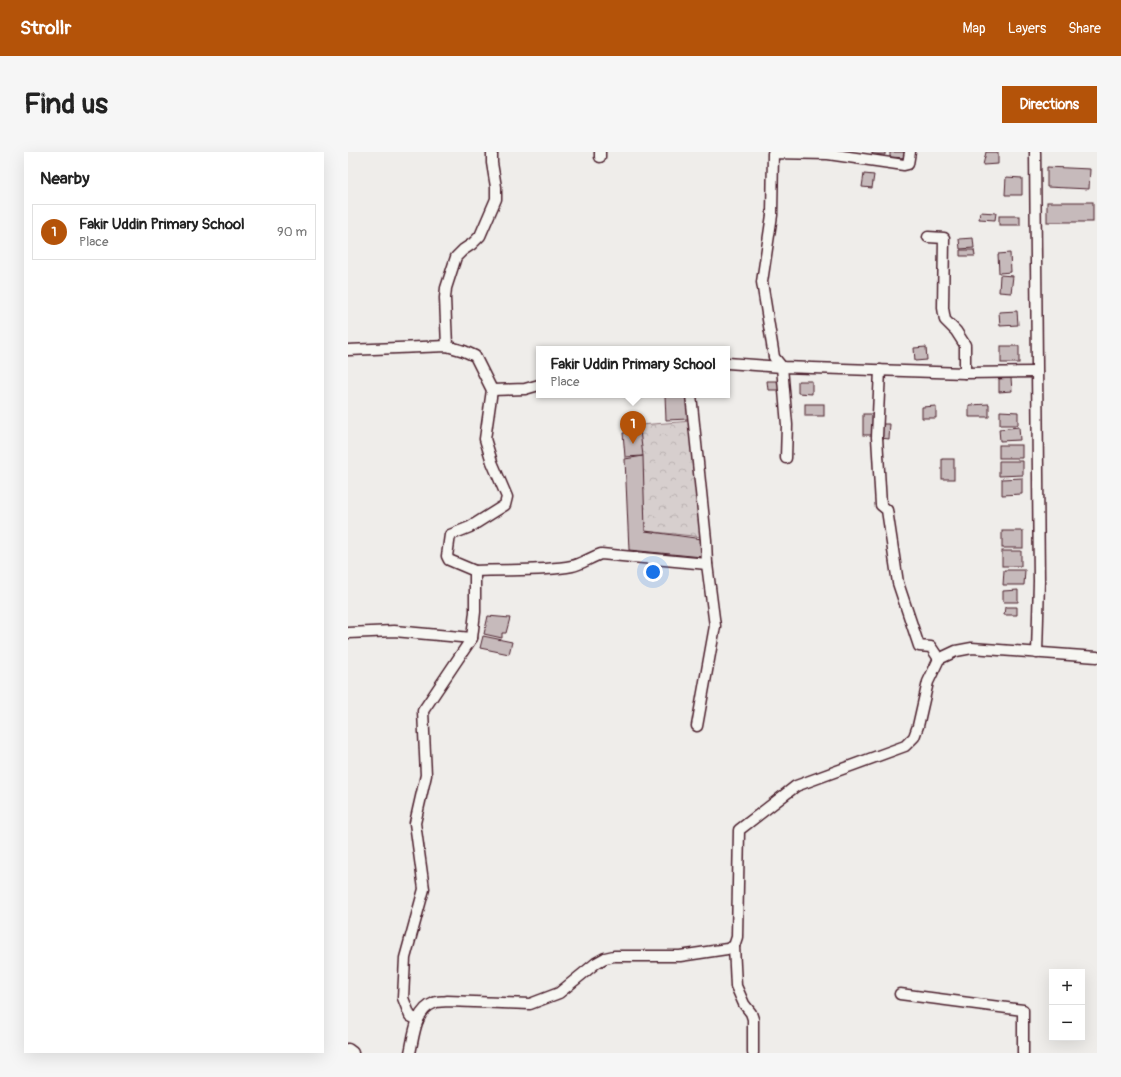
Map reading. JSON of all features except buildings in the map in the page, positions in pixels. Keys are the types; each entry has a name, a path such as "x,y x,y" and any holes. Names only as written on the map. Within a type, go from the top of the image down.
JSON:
{"main road":[{"path":"348,1050 352,1053"}],"street":[{"path":"447,346 446,288 456,257 462,250 472,244 480,236 496,199 492,152"},
{"path":"786,458 787,425 782,367 774,357 762,282 772,215 773,153 828,154 904,165 908,164 910,152"},
{"path":"1035,152 1039,581 1037,653"},
{"path":"928,237 944,238 943,308 945,320 956,331 965,345 965,373"},
{"path":"348,350 447,346 475,356 492,390 485,439 492,462 507,496 505,505 470,527 450,534 447,556 449,560 475,571 530,571 574,566 593,556 601,554 706,564"},
{"path":"730,363 782,367 965,373 1037,372"},
{"path":"880,370 877,437 881,506 887,510 898,584 919,646 930,647 939,659"},
{"path":"492,390 525,389 536,386"},
{"path":"691,398 706,540 706,564 715,626 697,726"},
{"path":"418,1020 410,1016 403,998 405,958 424,889 415,823 426,775 423,711 472,638 475,612 475,571"},
{"path":"348,633 394,631 472,638"},
{"path":"753,1053 753,1019 736,986 734,946 737,937 739,830 796,786 905,746 914,737 928,682 939,659 956,651 972,648 1097,657"},
{"path":"410,1053 418,1020 424,1010 434,1003 447,1001 530,1004 558,993 596,963 605,958 614,956 680,956 727,949 734,946"},
{"path":"900,994 1022,1010 1023,1053"}],"green space":[{"path":"692,421 703,537 645,531 640,425"}],"place":[{"name":"Fakir Uddin Primary School","path":"633,444"}]}
